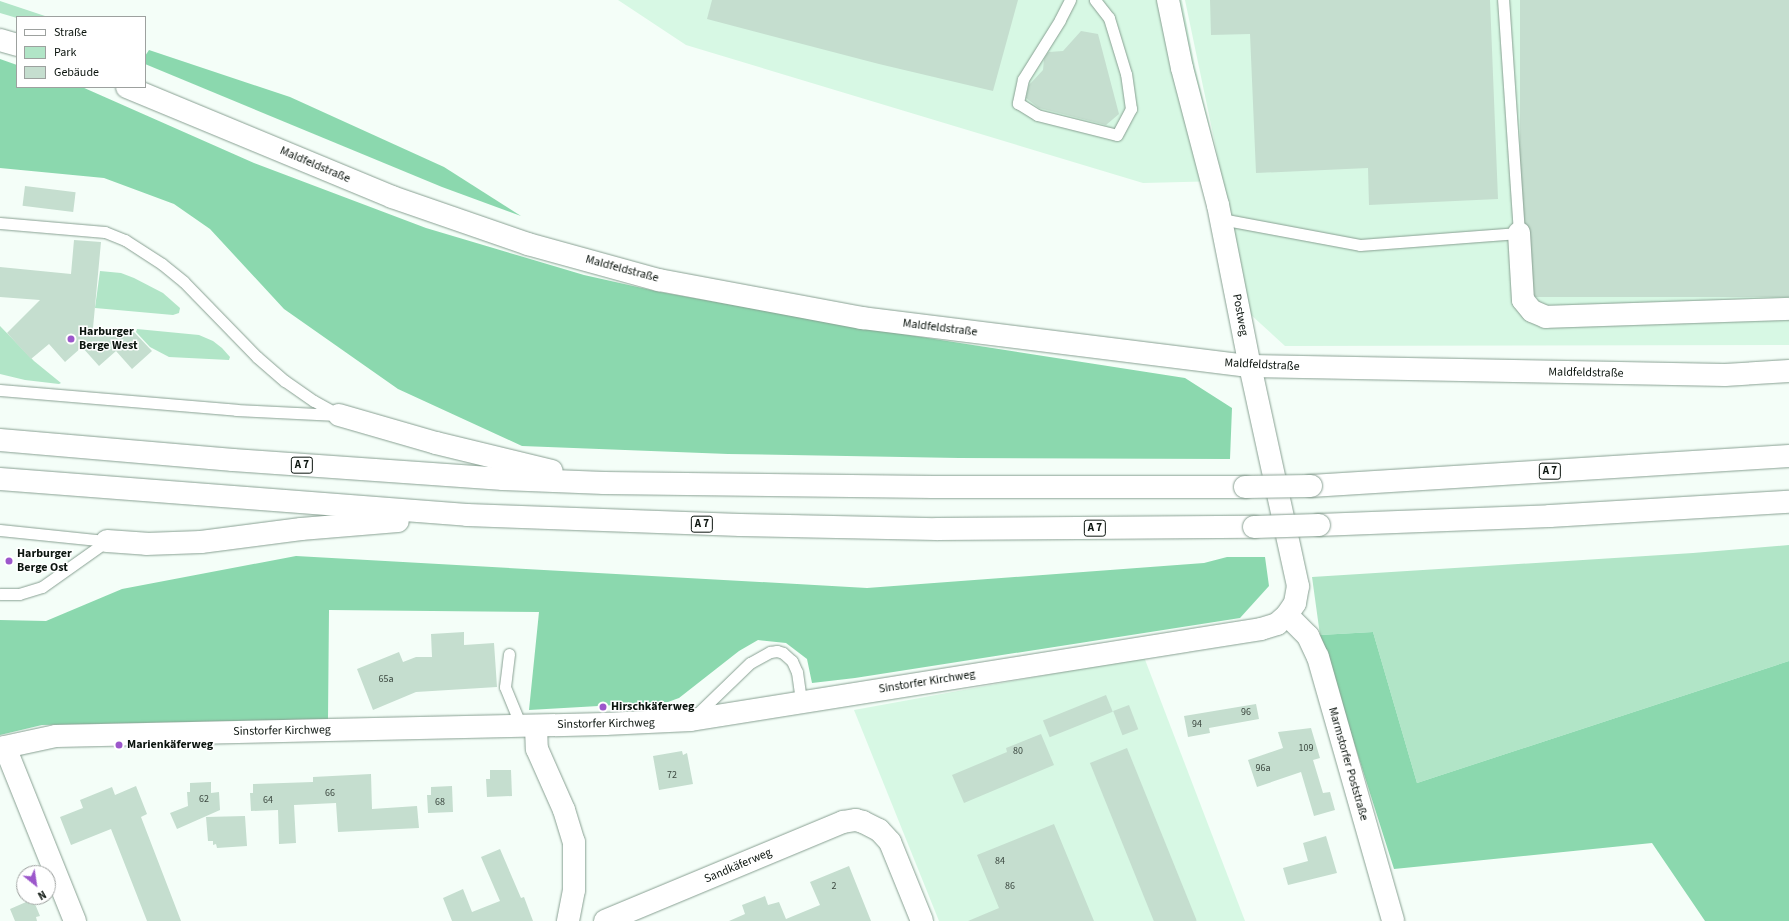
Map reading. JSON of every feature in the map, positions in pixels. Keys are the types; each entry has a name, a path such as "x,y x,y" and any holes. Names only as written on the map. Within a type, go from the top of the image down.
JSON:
{"main road":[{"name":"Postweg","path":"1168,0 1182,68 1221,219 1250,366 1298,586 1295,603 1282,620"},
{"path":"0,40 16,45"},
{"name":"Maldfeldstraße","path":"129,88 392,197 528,244 659,280 862,318 1250,366 1725,375 1789,371"},
{"path":"1519,233 1522,300 1532,311 1546,317 1789,309"},
{"path":"339,415 458,449 604,483"},
{"name":"A 7","path":"0,440 241,461 503,479 604,483 933,487 1311,486 1789,456"},
{"name":"A 7","path":"0,479 467,515 740,525 929,529 1254,527 1319,525 1550,516 1789,502"},
{"path":"107,541 146,544 200,542 302,529 467,515"},
{"name":"Sinstorfer Kirchweg","path":"2,747 56,736 655,723 691,720 1261,629 1282,620"},
{"name":"Marmstorfer Poststraße","path":"1282,620 1308,636 1318,657 1393,921"},
{"path":"528,726 564,810 574,842 574,890 568,921"},
{"path":"2,747 75,921"},
{"name":"Sandkäferweg","path":"606,921 843,822 856,820 872,826 890,842 922,921"}],"lane":[{"path":"1070,0 1060,20 1023,79 1018,104 1037,115 1117,135 1131,109 1126,74 1109,18 1095,0"},
{"path":"1221,219 1360,245 1519,233 1503,0"},
{"path":"0,223 105,232 125,240 147,254 184,282 257,357 279,376 314,401 339,415"},
{"path":"0,390 236,410 339,415"},
{"path":"0,530 107,541"},
{"path":"0,594 19,594 42,587 107,541"},
{"path":"691,720 750,662 770,652 777,651 792,661 797,672 801,702"},
{"path":"509,654 504,687 528,726"}],"shaded area":[{"path":"618,0 1182,0 1195,67 1219,163 1185,0 1789,0 1789,345 1285,346 1250,314 1223,181 1143,183 686,45"},
{"path":"1144,657 1245,921 939,921 854,710"}],"green space":[{"path":"0,1 45,16 16,16 16,18 0,13"},
{"path":"149,50 290,97 444,167 521,216 442,187 146,64 146,54"},
{"path":"0,59 16,65 16,88 84,88 254,163 426,228 584,275 660,292 857,327 1185,378 1232,408 1230,459 959,458 728,454 522,446 398,389 284,309 210,229 174,204 104,178 0,168"},
{"path":"100,271 121,273 163,293 180,308 179,313 173,315 95,308"},
{"path":"0,326 34,361 61,383 25,380 0,374"},
{"path":"137,329 199,335 213,341 230,357 229,360 169,357 150,347 136,332"},
{"path":"1789,545 1789,661 1417,783 1373,632 1320,635 1312,577 1693,553"},
{"path":"296,556 867,588 1204,563 1227,557 1265,557 1269,586 1240,618 855,678 812,683 807,659 786,643 758,640 739,651 679,698 668,702 529,710 539,612 329,610 328,719 42,725 0,735 0,620 46,621 122,589"},
{"path":"1373,632 1417,783 1789,661 1789,921 1705,921 1652,843 1394,869 1320,635"}],"building":[{"path":"712,0 1018,0 993,91 879,64 707,19"},
{"path":"1210,0 1490,0 1498,199 1369,205 1368,168 1256,173 1250,34 1211,35"},
{"path":"1520,0 1789,0 1789,297 1520,297"},
{"path":"1081,31 1098,34 1119,114 1106,125 1039,108 1026,98 1029,85 1043,70 1044,59 1047,54 1049,52 1063,51"},
{"path":"25,186 76,192 73,212 23,206"},
{"path":"74,240 101,242 93,328 134,332 152,351 132,369 116,351 99,366 82,347 65,362 49,344 31,359 7,333 40,300 0,297 0,267 71,274"},
{"path":"464,632 464,645 494,643 497,687 416,692 373,710 357,669 399,652 403,662 416,657 432,657 431,634"},
{"path":"1106,695 1113,712 1050,737 1043,720"},
{"path":"1256,704 1259,719 1209,728 1210,733 1188,737 1184,716"},
{"path":"1129,705 1138,729 1122,735 1113,711"},
{"path":"1311,728 1320,758 1313,760 1323,793 1330,792 1335,810 1314,816 1301,772 1257,787 1248,760 1283,748 1278,732"},
{"path":"1041,734 1054,765 964,803 952,775 1007,752 1006,748"},
{"path":"1127,748 1197,920 1154,921 1090,763"},
{"path":"682,751 683,755 687,753 693,784 659,790 653,756"},
{"path":"490,770 511,770 512,796 487,797 486,779 490,779"},
{"path":"371,774 372,809 417,806 419,828 338,832 336,803 294,805 296,843 279,844 278,810 251,811 250,793 253,793 253,784 313,782 313,777"},
{"path":"211,782 211,793 219,792 220,810 177,829 170,813 188,806 187,792 190,792 190,783"},
{"path":"136,786 147,814 141,817 181,921 147,921 111,829 71,845 60,817 83,808 80,800 112,787 115,795"},
{"path":"452,786 453,812 428,813 427,795 431,795 431,787"},
{"path":"245,816 247,846 217,848 216,844 213,845 213,841 208,841 206,817"},
{"path":"1054,824 1094,921 968,921 999,908 977,855"},
{"path":"1326,836 1337,873 1288,885 1283,868 1308,861 1303,843"},
{"path":"500,849 521,898 524,897 533,921 452,921 443,898 463,889 472,912 500,901 481,857"},
{"path":"849,866 871,921 729,921 745,914 742,905 765,896 768,905 779,902 786,919 820,905 810,882"},
{"path":"19,905 35,905 40,916 36,917 37,921 15,921 10,909"}],"place":[{"name":"Harburger Berge West","path":"71,339"},
{"name":"Harburger Berge Ost","path":"9,561"},
{"name":"Hirschkäferweg","path":"603,707"},
{"name":"Marienkäferweg","path":"119,745"}]}
